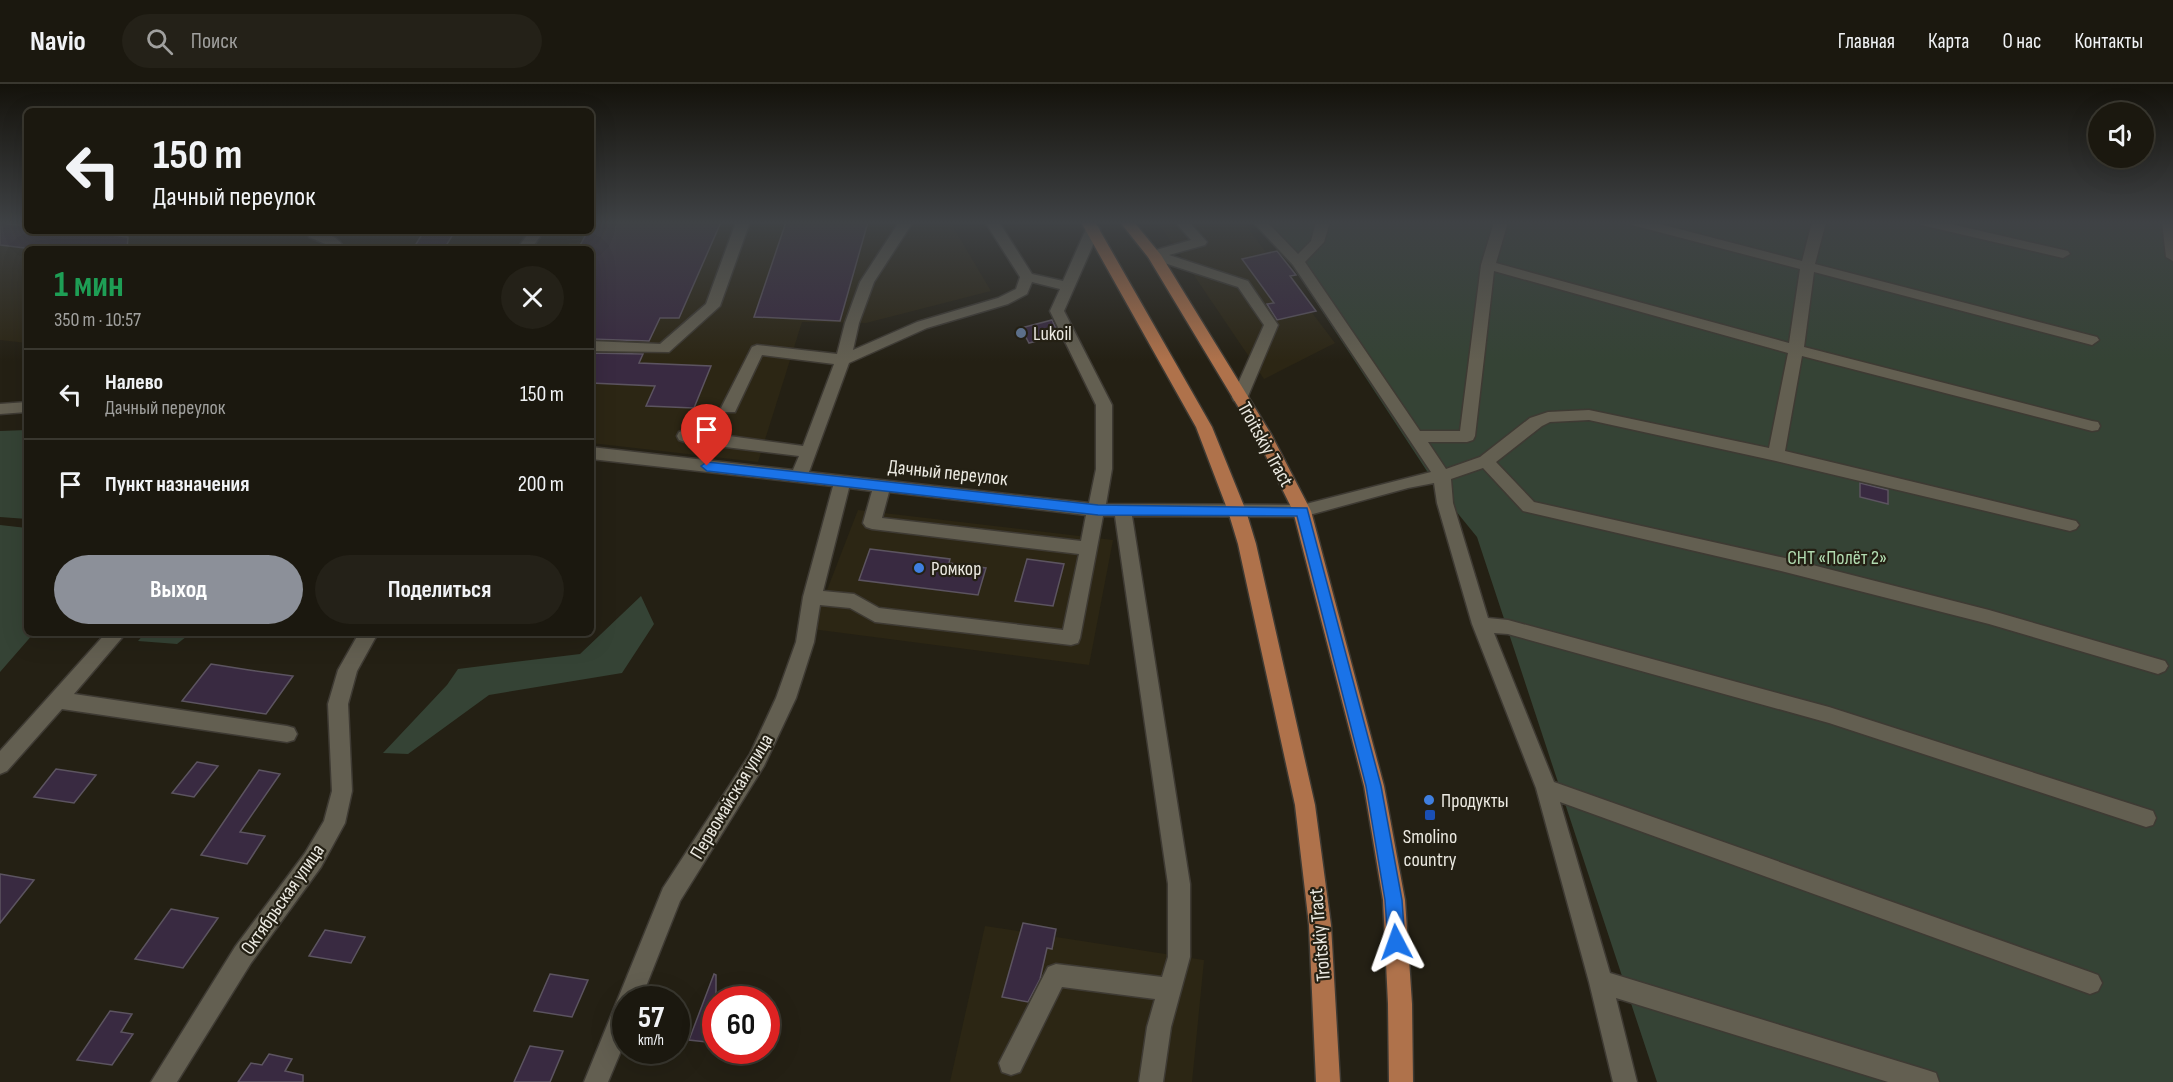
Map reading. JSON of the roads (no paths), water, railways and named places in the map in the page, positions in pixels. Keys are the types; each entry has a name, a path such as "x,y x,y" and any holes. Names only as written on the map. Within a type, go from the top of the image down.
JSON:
{"main road":[{"name":"Troitskiy Tract","path":"1115,269 1204,427 1237,511 1268,635 1305,805 1320,925 1328,1082"},
{"name":"Troitskiy Tract","path":"1162,269 1265,438 1302,511 1374,786 1394,900 1400,1004 1401,1082"}],"street":[{"path":"594,346 664,349 712,306 726,269"},
{"path":"799,477 843,360 852,323 867,282 876,269"},
{"path":"1022,269 1028,277 1067,286"},
{"path":"812,597 854,601 875,615 1071,638 1098,510 1104,469 1104,405 1057,310 1074,269"},
{"path":"1196,269 1243,284 1271,325 1240,397"},
{"path":"1303,269 1442,476 1445,503 1481,624 1546,788 1601,982 1625,1082"},
{"path":"1416,437 1467,436 1488,269"},
{"path":"1501,269 1796,350 2092,426"},
{"path":"1776,454 1796,350 1807,269"},
{"path":"1822,269 2092,340"},
{"path":"729,408 757,350 843,360 922,325 1003,301 1022,291 1028,277"},
{"path":"0,409 24,407"},
{"name":"Дачный переулок","path":"594,453 1098,510 1302,511 1408,482 1442,476 1486,461 1536,422 1548,417 1568,414 1588,415 1776,454 2070,525"},
{"path":"685,436 809,452"},
{"path":"1486,461 1529,507 1785,565 1989,617 2158,666"},
{"name":"Первомайская улица","path":"634,986 670,895 757,760 786,698 806,642 812,597 842,482"},
{"path":"882,486 872,524 1089,549"},
{"path":"1123,511 1179,884 1179,957 1159,1027 1151,1082"},
{"path":"1481,624 1508,627 1829,715 2146,818"},
{"path":"0,765 114,636"},
{"name":"Октябрьская улица","path":"163,1082 243,955 313,860 334,823 342,791 338,704 348,670 367,636"},
{"path":"58,700 286,734"},
{"path":"1546,788 2090,982"},
{"path":"1011,1063 1056,975 1170,989"},
{"path":"1601,982 1927,1082"},
{"path":"596,1082 612,1043"}],"place":[{"name":"Lukoil","path":"1021,333"},
{"name":"Ромкор","path":"919,568"},
{"name":"Продукты","path":"1429,800"},
{"name":"Smolino country","path":"1430,815"}],"park label":[{"name":"СНТ «Полёт 2»","path":"1837,557"}]}
